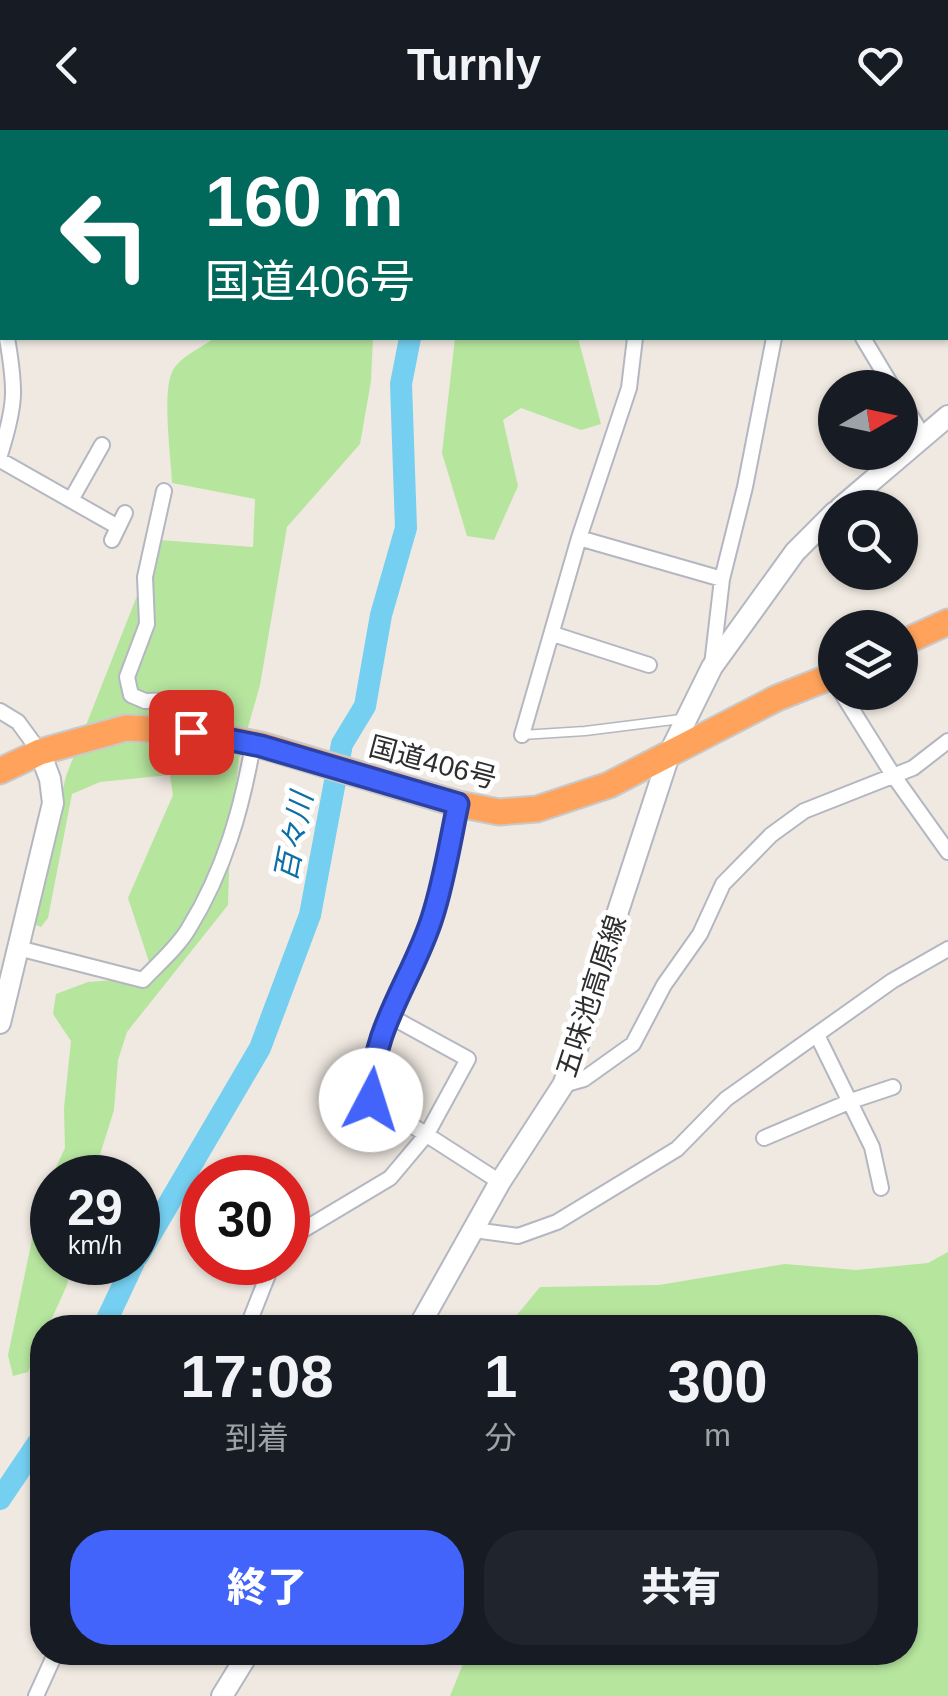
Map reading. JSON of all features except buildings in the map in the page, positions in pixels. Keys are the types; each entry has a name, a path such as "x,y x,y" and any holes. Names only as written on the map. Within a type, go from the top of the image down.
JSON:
{"highway":[{"path":"918,636 948,622"},
{"name":"国道406号","path":"0,771 40,752 126,728 206,734 257,745 458,804 499,812 537,809 609,785 777,698 818,687"}],"street":[{"path":"7,340 16,387 0,457 118,527"},
{"path":"522,735 579,538 629,388 635,340"},
{"path":"712,667 722,580 745,487 771,340"},
{"path":"864,340 883,370"},
{"name":"五味池高原線","path":"861,490 948,416"},
{"path":"918,428 923,436"},
{"path":"71,500 102,444"},
{"path":"164,491 145,577 147,624 127,678 128,688 145,702 182,700 196,704 204,714 206,734"},
{"name":"五味池高原線","path":"425,1315 500,1182 563,1085 584,1030 606,948 670,752 712,667 795,552 818,530"},
{"path":"579,538 722,580"},
{"path":"553,634 649,665"},
{"path":"852,710 948,852"},
{"path":"0,711 18,722 40,752 50,779 52,803 0,1023"},
{"path":"563,1085 584,1080 633,1044 664,985 700,934 723,884 770,835 804,811 912,768 948,741"},
{"path":"18,948 143,980 188,930 219,868 238,818 257,745"},
{"path":"458,804 432,919 388,1014 376,1050 371,1100 500,1182"},
{"path":"474,1230 518,1236 557,1222 676,1148 726,1099 892,981 948,949"},
{"path":"310,1226 390,1178 428,1134 468,1058 388,1014"},
{"path":"817,1036 872,1147 881,1188"},
{"path":"764,1138 851,1100 893,1087"},
{"path":"252,1315 265,1285"},
{"path":"36,1696 50,1665"},
{"path":"222,1696 241,1665"}],"lane":[{"path":"522,735 687,718"}],"green space":[{"path":"211,340 373,340 371,381 360,444 287,527 260,685 239,759 228,905 127,1032 118,1060 114,1110 100,1155 62,1155 71,1041 53,1014 56,994 88,982 154,977 128,898 173,795 170,775 100,782 72,794 48,918 41,927 31,923 66,776 159,540 253,547 255,499 172,483 167,410 169,382 176,366"},
{"path":"455,340 579,340 601,424 581,430 521,408 503,420 518,486 494,540 467,536 442,453"},
{"path":"30,1249 30,1285 67,1285 53,1315 30,1315 28,1372 13,1376 8,1355"},
{"path":"948,1252 948,1696 450,1696 463,1665 918,1665 918,1315 517,1315 540,1287 659,1285 785,1264 856,1270 928,1263"}],"waterway":[{"name":"百々川","path":"160,1218 260,1048 310,915 342,744 365,706 381,615 406,528 401,384 410,340"},
{"name":"百々川","path":"109,1315 123,1285"},
{"name":"百々川","path":"0,1499 30,1455"}],"route":[{"path":"191,732 261,746 458,804 432,919 390,1009 376,1050 371,1100"}]}
